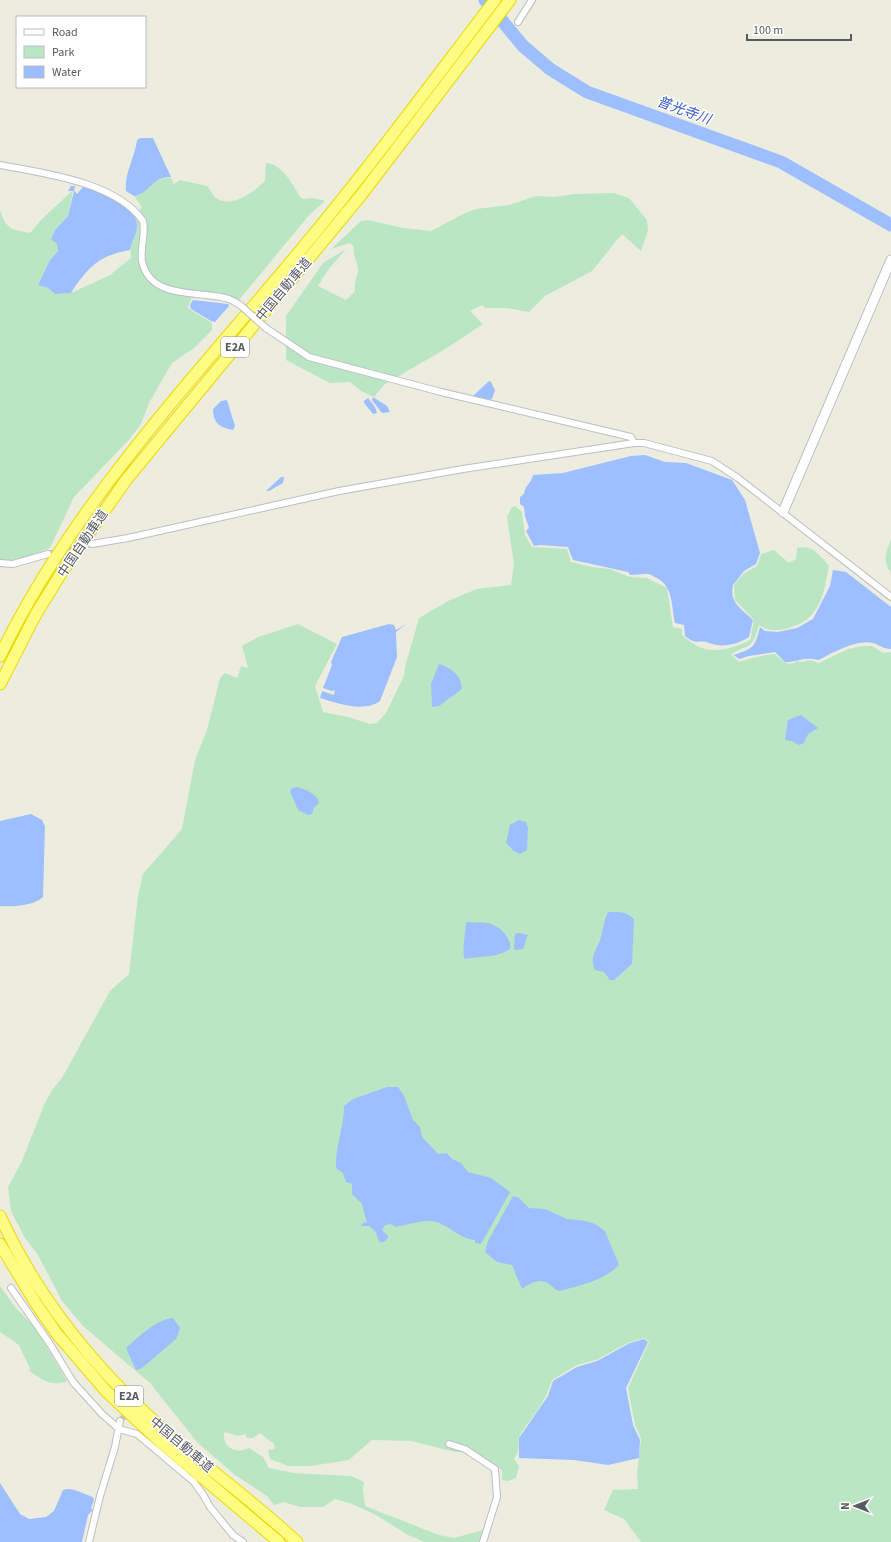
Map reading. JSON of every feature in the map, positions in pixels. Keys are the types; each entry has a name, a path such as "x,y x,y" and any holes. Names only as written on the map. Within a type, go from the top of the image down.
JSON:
{"highway":[{"name":"中国自動車道","path":"0,656 52,565 118,471 155,424 354,184 495,0"},
{"name":"中国自動車道","path":"0,684 33,620 62,572 126,480 362,194 510,0"},
{"name":"中国自動車道","path":"0,1216 25,1264 43,1293 87,1352 113,1381 166,1431 297,1542"},
{"name":"中国自動車道","path":"0,1244 23,1284 57,1334 106,1391 158,1440 279,1542"}],"street":[{"path":"518,22 532,0"},
{"path":"0,165 47,174 111,194 125,202 143,221 142,260 146,271 156,283 184,294 228,299 240,305 266,328 309,357 441,392 631,437 634,443"},
{"path":"783,512 891,260"},
{"path":"92,544 128,538 339,491 463,469 634,443 670,449 712,461 783,512 891,597"},
{"path":"0,563 13,564 48,554"},
{"path":"10,1288 50,1344 73,1382 102,1414 119,1429 137,1434 194,1482 210,1507 233,1534 243,1542"},
{"path":"89,1542 120,1421"},
{"path":"449,1444 465,1449 495,1469 497,1498 484,1542"}],"green space":[{"path":"266,163 278,167 287,176 302,199 314,198 325,201 310,214 239,300 215,294 206,294 191,299 188,308 212,323 212,330 194,348 172,363 150,401 140,426 126,443 74,497 50,548 20,561 0,560 0,210 10,228 30,233 41,220 73,190 68,216 55,230 51,238 57,244 58,251 50,260 38,285 48,288 55,294 71,293 110,275 131,258 130,252 137,221 136,215 142,207 134,196 144,192 155,182 164,178 171,178 174,184 180,180 207,186 216,198 222,201 236,200 249,194 265,181"},
{"path":"614,193 629,198 647,220 648,231 641,251 622,234 592,271 545,296 529,312 506,308 485,308 482,305 470,311 483,324 447,348 385,384 374,397 361,391 350,382 330,383 286,360 286,316 323,263 346,249 328,270 318,286 346,300 355,291 358,269 354,254 354,247 350,243 331,249 361,221 368,220 403,228 431,231 463,214 476,209 509,205 536,196 554,197 575,194"},
{"path":"515,506 522,512 525,535 532,547 567,549 571,562 592,567 610,569 630,577 647,578 667,588 673,627 682,629 682,635 699,647 707,649 723,649 750,640 754,620 735,600 734,585 743,574 757,566 761,554 774,550 789,563 796,559 797,548 807,547 815,551 829,566 822,597 813,614 797,625 785,629 771,630 759,625 750,645 731,654 739,662 775,654 783,661 791,664 797,661 802,662 810,660 819,663 848,649 863,646 872,646 883,653 891,652 891,1542 641,1542 624,1519 604,1510 613,1490 638,1489 637,1473 641,1439 635,1425 628,1388 649,1342 644,1338 630,1342 596,1360 577,1365 552,1380 537,1412 524,1428 520,1436 518,1442 518,1452 514,1459 519,1466 516,1478 508,1481 502,1480 502,1470 474,1452 455,1452 411,1441 372,1440 349,1460 311,1466 288,1466 270,1459 268,1450 275,1449 274,1444 260,1433 253,1438 247,1438 245,1434 238,1436 225,1432 224,1434 224,1439 228,1447 236,1450 244,1450 249,1448 263,1457 269,1468 294,1473 351,1476 364,1482 363,1489 365,1506 439,1535 454,1538 483,1530 480,1542 425,1542 408,1535 376,1515 352,1504 335,1499 323,1507 300,1507 284,1502 274,1505 267,1496 235,1475 197,1442 150,1383 83,1326 62,1301 38,1255 25,1238 11,1211 8,1187 22,1161 44,1105 52,1090 62,1078 110,991 129,974 138,896 143,874 182,829 195,760 207,730 220,678 225,673 237,678 241,666 248,668 242,646 258,637 298,624 337,644 315,686 323,712 348,717 370,724 377,723 386,713 404,676 405,667 419,618 450,600 477,589 511,585 514,564 507,517 511,508"},
{"path":"891,539 891,573 886,564 886,552"},
{"path":"0,1286 16,1308 36,1329 67,1381 61,1383 50,1383 26,1369 31,1371 19,1345 0,1332"}],"water":[{"path":"140,138 153,138 171,177 155,182 144,192 134,196 126,191 126,184 137,140"},
{"path":"71,186 75,186 74,190 77,194 83,187 108,194 117,199 131,211 136,218 137,229 130,250 110,255 95,264 83,276 71,293 55,294 48,288 38,285 50,260 58,251 57,244 51,239 55,230 68,216 74,191 68,191"},
{"path":"193,300 228,304 229,306 215,322 191,309 190,305"},
{"path":"489,381 495,390 492,399 490,400 473,396"},
{"path":"373,397 387,406 390,412 382,413 372,400"},
{"path":"368,398 375,407 377,413 373,414 364,403 364,401"},
{"path":"227,400 235,426 233,430 224,428 218,424 213,414 213,409 221,401"},
{"path":"645,455 665,462 686,463 732,480 745,500 760,553 756,564 744,571 733,585 733,597 737,605 753,620 749,637 744,640 729,645 714,645 706,642 695,642 685,636 684,625 675,623 669,592 657,578 647,574 630,575 628,572 573,560 568,547 534,546 526,531 529,528 524,507 520,504 520,497 524,494 533,475 563,473 631,456"},
{"path":"281,477 284,477 283,483 269,491 266,491"},
{"path":"833,570 846,572 891,607 891,649 867,642 845,647 819,660 805,659 790,662 785,662 775,652 739,659 734,655 753,646 757,639 760,627 765,631 778,632 797,628 813,619 830,586"},
{"path":"389,624 394,625 396,630 406,624 396,632 397,657 380,701 373,705 358,707 320,698 322,691 334,695 335,690 332,691 323,688 332,665 331,662 342,637"},
{"path":"439,664 452,670 458,676 462,689 439,706 432,707 431,684"},
{"path":"801,715 818,728 808,734 804,743 799,745 792,741 785,740 788,720"},
{"path":"297,787 311,792 318,800 319,803 314,808 312,814 308,815 298,810 290,791 292,788"},
{"path":"31,814 42,820 45,826 43,897 28,904 17,906 0,906 0,821"},
{"path":"519,820 526,822 528,828 527,850 520,854 514,851 506,843 510,825"},
{"path":"608,912 625,913 634,919 632,964 614,980 610,980 604,972 595,970 593,963 593,956"},
{"path":"466,922 486,923 495,926 503,932 509,940 510,949 493,956 465,959 464,947"},
{"path":"519,933 528,935 523,949 516,950 514,949 515,934"},
{"path":"387,1087 398,1087 404,1096 413,1120 420,1127 422,1137 438,1154 447,1153 452,1159 461,1163 468,1172 491,1178 510,1192 481,1244 475,1243 475,1240 463,1237 443,1225 432,1221 396,1227 391,1224 385,1225 382,1230 388,1238 384,1242 380,1242 376,1232 369,1226 361,1226 364,1222 367,1223 362,1204 352,1194 352,1184 346,1182 343,1173 336,1168 344,1106 353,1099"},
{"path":"513,1196 519,1198 529,1208 545,1209 567,1219 586,1221 595,1224 605,1231 619,1265 599,1279 560,1291 542,1281 531,1283 522,1289 512,1265 497,1262 485,1252 488,1241"},
{"path":"173,1318 180,1328 176,1339 142,1368 136,1370 126,1348 154,1325 166,1319"},
{"path":"644,1339 648,1342 626,1388 633,1425 640,1440 639,1458 608,1465 574,1460 519,1458 519,1438 548,1396 553,1381 577,1367 597,1361 630,1343"},
{"path":"0,1483 20,1514 29,1519 46,1517 54,1511 63,1490 70,1489 93,1497 94,1500 91,1508 93,1510 88,1515 82,1542 0,1542"}],"waterway":[{"name":"普光寺川","path":"485,0 523,46 550,69 587,92 781,162 891,225"}],"tunnel":[{"path":"48,554 92,544"},
{"path":"120,1421 142,1397"}]}
